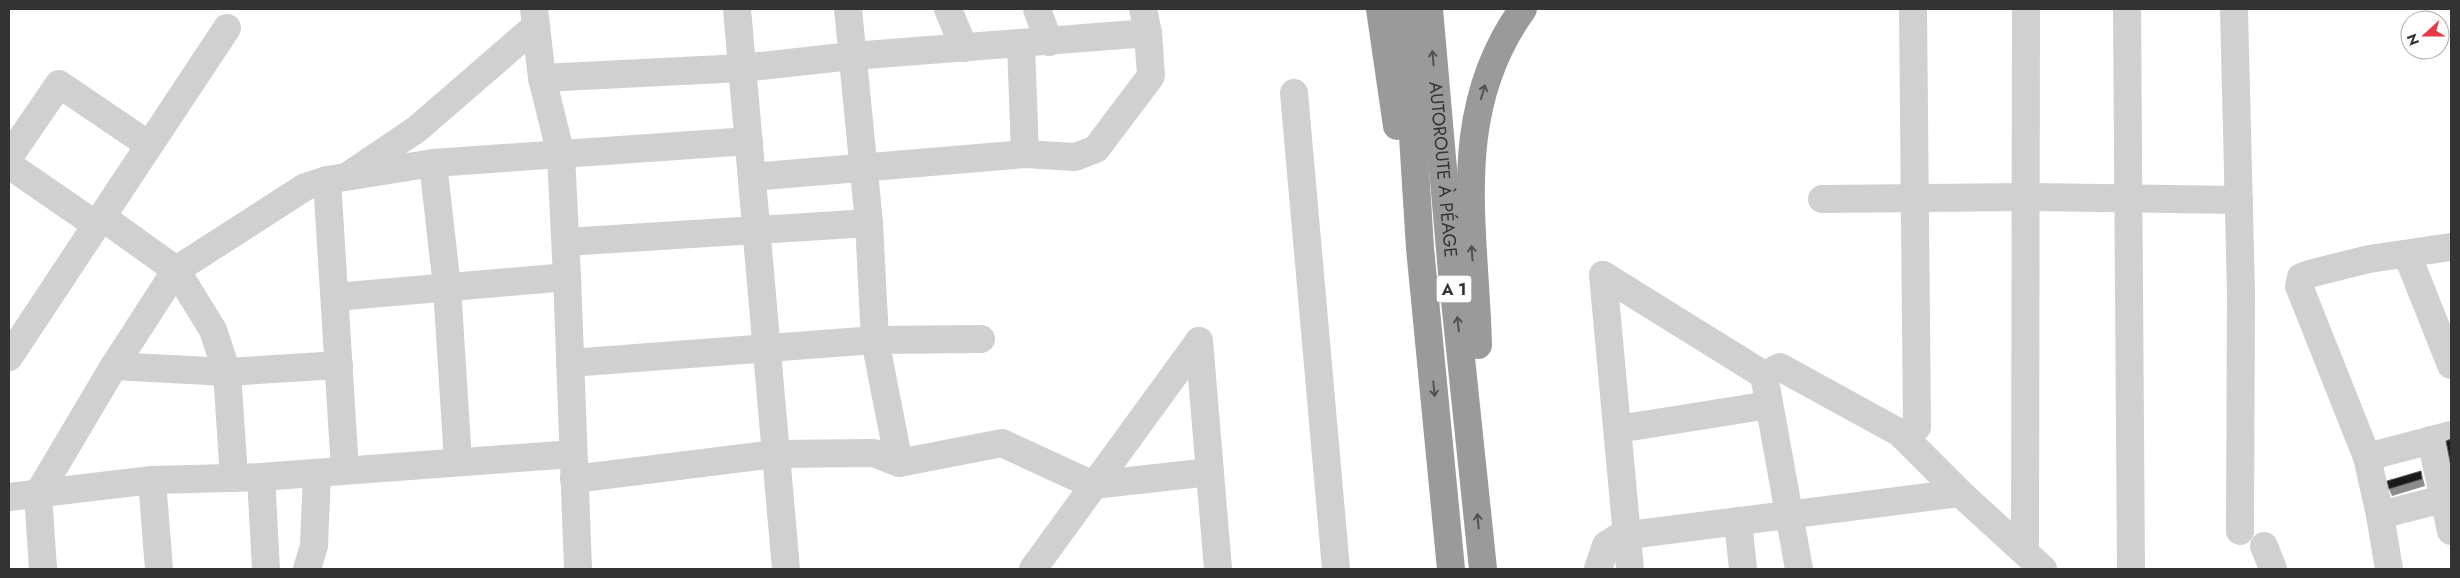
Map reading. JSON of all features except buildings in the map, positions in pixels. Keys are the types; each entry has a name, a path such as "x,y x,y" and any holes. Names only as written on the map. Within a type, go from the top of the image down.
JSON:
{"highway":[{"path":"1380,9 1402,162 1420,248"},
{"name":"A 1","path":"1405,9 1420,248 1451,569"},
{"name":"AUTOROUTE À PÉAGE","path":"1429,9 1452,272 1483,569"},
{"path":"1471,441 1478,397 1478,343 1469,217 1472,144 1476,116 1487,75 1508,30 1523,9"}],"street":[{"path":"737,9 786,569"},
{"path":"848,9 869,223 875,340 899,463"},
{"path":"948,9 964,48"},
{"path":"1036,9 1049,42"},
{"path":"1913,9 1917,427"},
{"path":"2026,9 2026,542"},
{"path":"2127,9 2131,569"},
{"path":"2234,9 2241,293 2240,532"},
{"path":"535,18 542,78 561,155 568,277 573,467 578,569"},
{"path":"336,179 417,129 535,18"},
{"path":"542,78 742,68 852,56 1049,42 1146,21 1151,76 1096,150 1075,157 1025,154 752,177"},
{"path":"9,357 227,28"},
{"path":"1021,44 1025,154"},
{"path":"9,157 59,84 149,145"},
{"path":"1294,93 1336,569"},
{"path":"43,569 38,494 114,366 176,270 305,187 336,179 433,163 749,141"},
{"path":"433,163 447,287 458,462"},
{"path":"9,165 176,270 213,330 227,372 234,478"},
{"path":"336,179 335,297 345,470"},
{"path":"1822,199 2026,197 2239,200"},
{"path":"566,242 756,232 869,223"},
{"path":"2389,569 2367,456 2299,286 2301,277 2309,274 2369,259 2451,247"},
{"path":"2407,254 2451,365"},
{"path":"1630,569 1603,276 1764,375 1799,569"},
{"path":"335,297 568,277"},
{"path":"570,363 875,340 981,339"},
{"path":"1033,569 1199,341 1218,569"},
{"path":"114,366 227,372 339,365"},
{"path":"1764,375 1780,367 1900,433 1960,493 2043,569"},
{"path":"1618,429 1769,406"},
{"path":"2367,456 2441,438 2451,531"},
{"path":"9,497 152,480 261,477 458,462 573,467 775,454 874,453 899,463 1002,443 1094,485 1210,472"},
{"path":"306,569 314,546 317,472"},
{"path":"261,477 266,569"},
{"path":"152,480 159,569"},
{"path":"1598,569 1606,544 1628,535 1960,493"},
{"path":"2380,515 2448,498"},
{"path":"1738,521 1743,569"}]}
